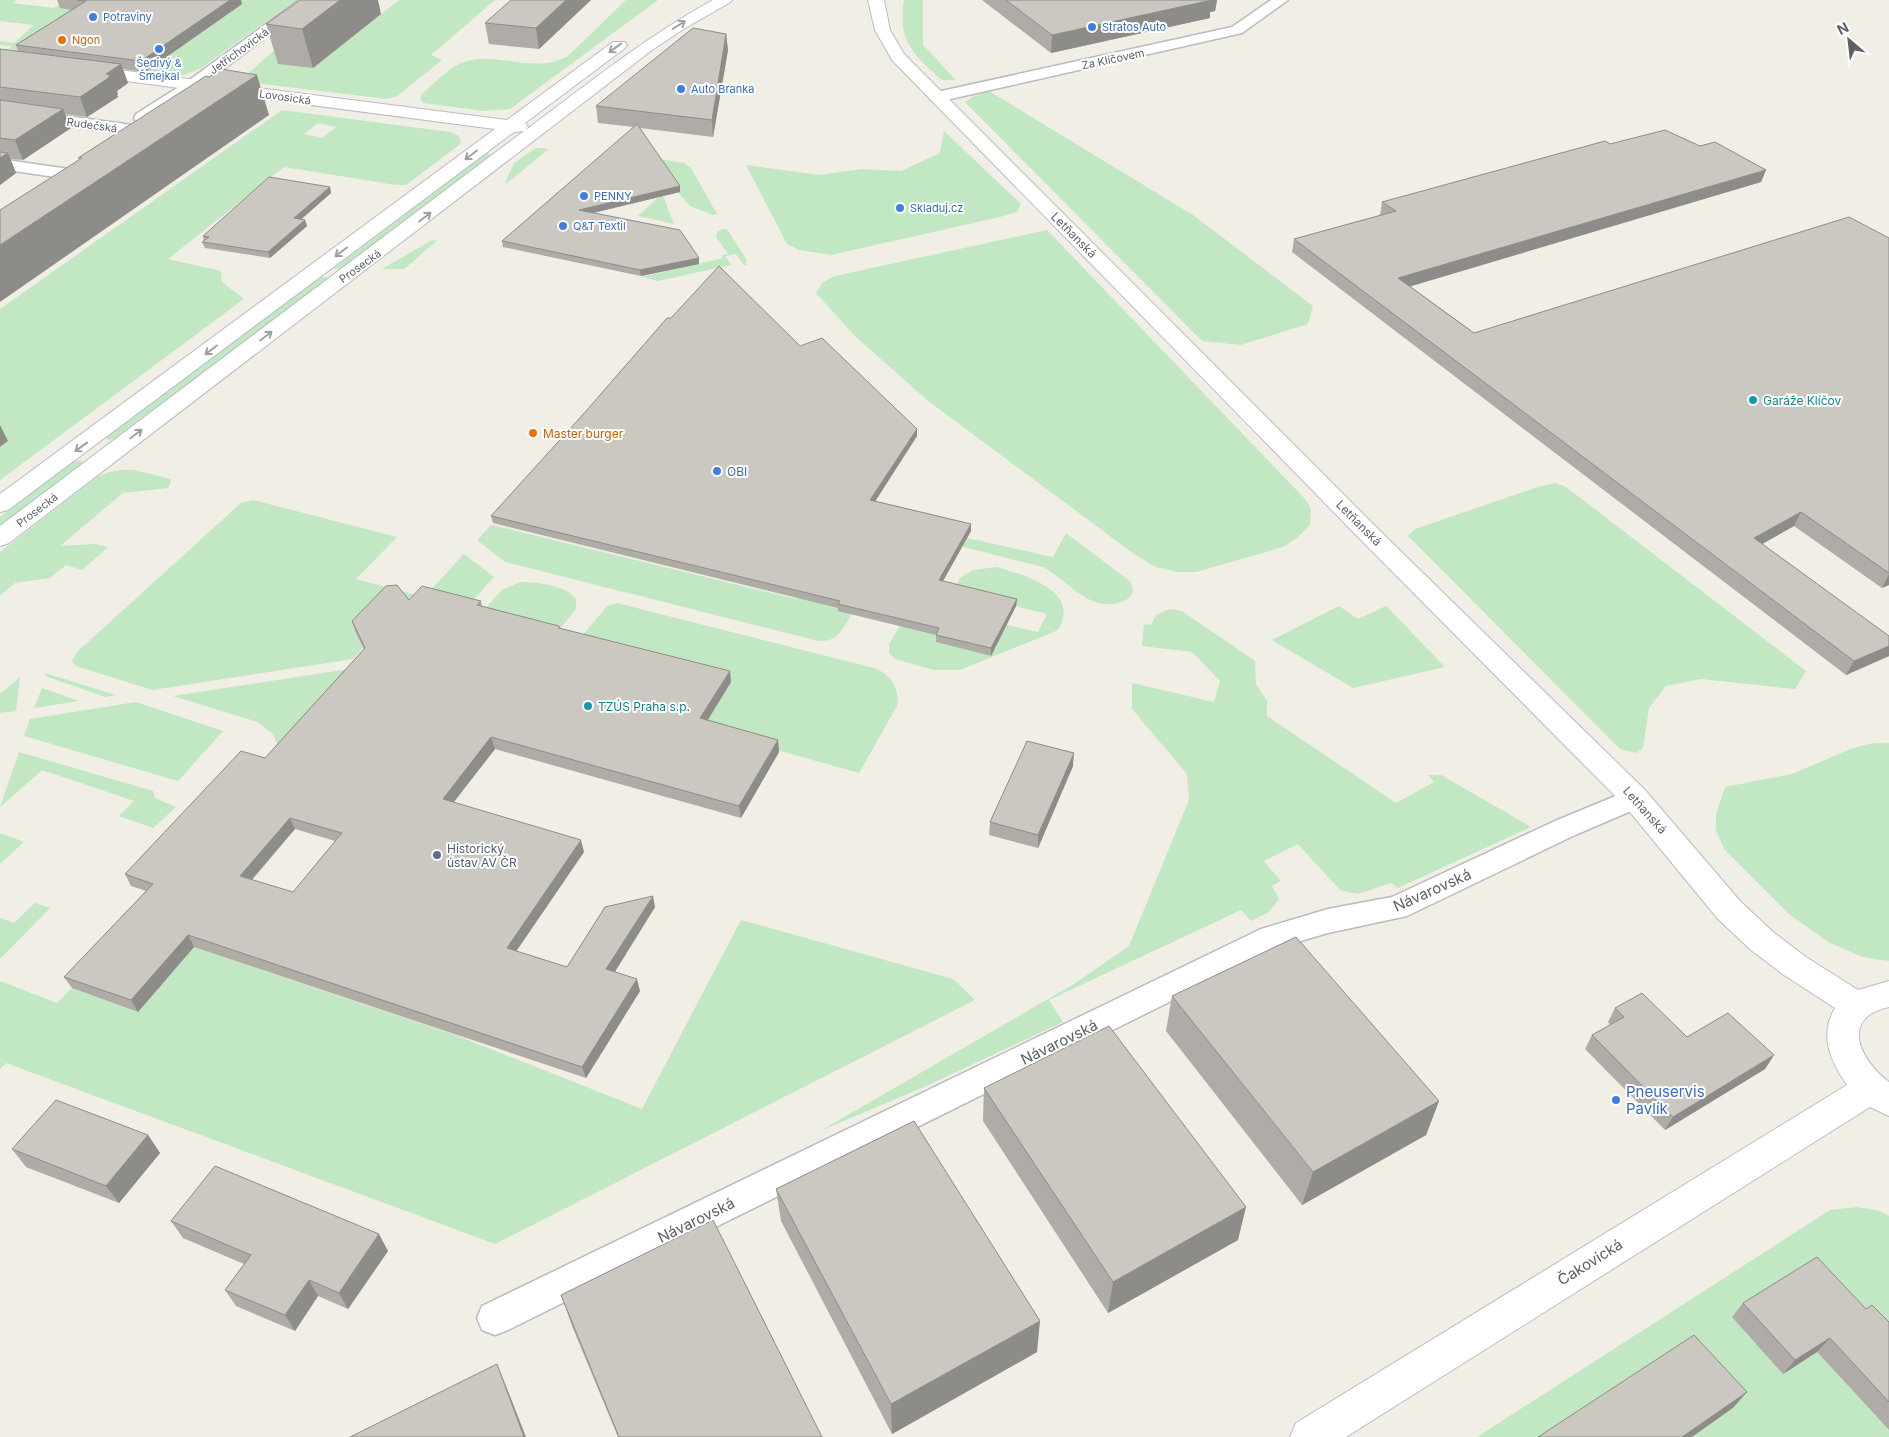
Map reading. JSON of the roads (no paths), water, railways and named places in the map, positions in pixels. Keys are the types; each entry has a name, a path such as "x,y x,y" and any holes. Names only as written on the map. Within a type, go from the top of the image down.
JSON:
{"main road":[{"name":"Prosecká","path":"0,538 646,48 676,27 724,0"},
{"name":"Letňanská","path":"876,0 876,11 887,43 937,97 1370,535 1636,798 1729,910 1762,941 1795,966 1856,1004"},
{"path":"881,23 889,0"},
{"name":"Prosecká","path":"0,505 628,38"},
{"name":"Lovosická","path":"69,68 541,129"},
{"path":"1880,1095 1857,1073 1846,1053 1842,1034 1845,1017 1856,1004 1872,996 1889,994"},
{"name":"Čakovická","path":"1310,1437 1880,1095"}],"street":[{"name":"Jetřichovická","path":"109,140 194,84 308,0"},
{"name":"Za Klíčovem","path":"937,97 1237,30 1281,0"},
{"name":"Rudečská","path":"0,112 125,129"},
{"path":"46,185 78,162"},
{"path":"0,164 62,173"},
{"name":"Návarovská","path":"495,1318 1272,937 1328,921 1397,908 1565,828 1636,798"}],"place":[{"name":"Potraviny","path":"93,17"},
{"name":"Stratos Auto","path":"1092,27"},
{"name":"Ngon","path":"62,40"},
{"name":"Šedivý & Šmejkal","path":"159,49"},
{"name":"Auto Branka","path":"681,89"},
{"name":"PENNY","path":"584,196"},
{"name":"Skladuj.cz","path":"900,208"},
{"name":"Q&T Textil","path":"563,226"},
{"name":"Garáže Klíčov","path":"1753,400"},
{"name":"Master burger","path":"533,433"},
{"name":"OBI","path":"717,471"},
{"name":"TZÚS Praha s.p.","path":"588,706"},
{"name":"Historický ústav AV ČR","path":"437,855"},
{"name":"Pneuservis Pavlík","path":"1616,1100"}]}
